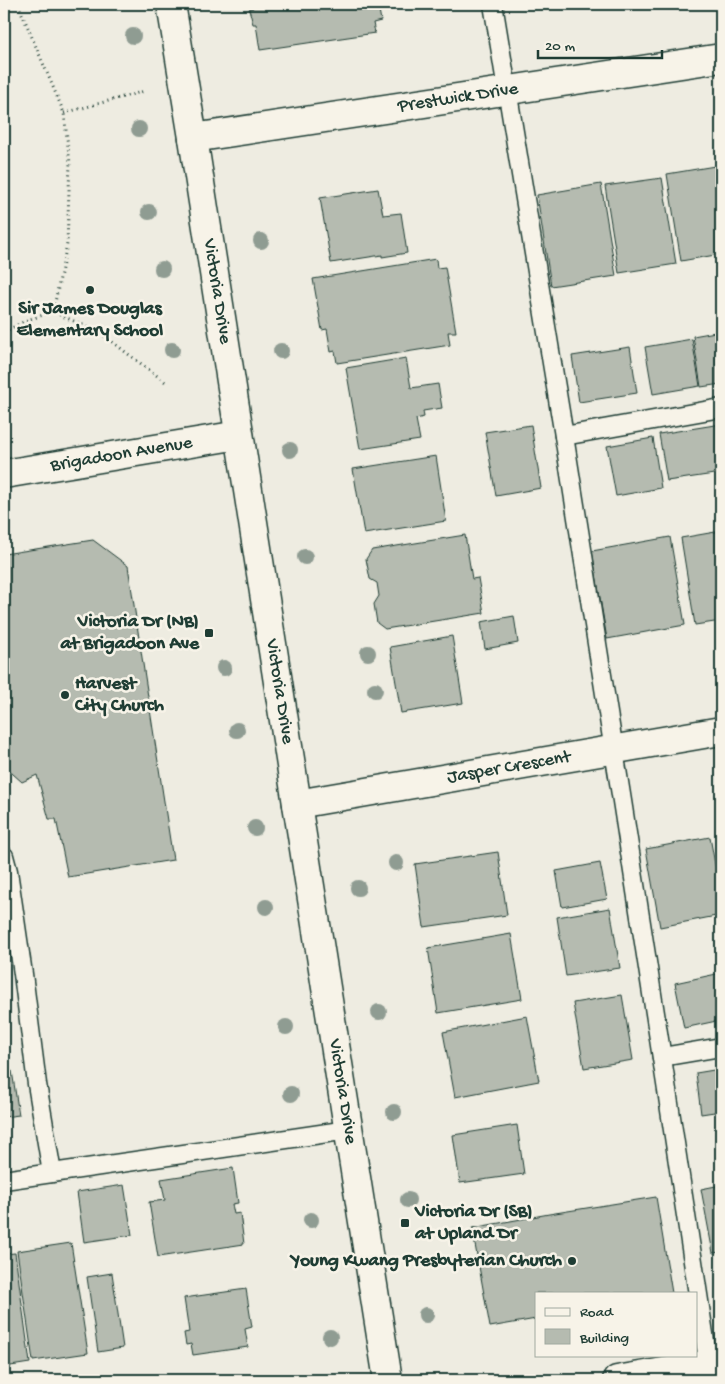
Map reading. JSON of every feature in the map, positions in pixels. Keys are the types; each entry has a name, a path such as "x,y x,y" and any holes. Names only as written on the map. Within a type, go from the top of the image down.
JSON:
{"street":[{"name":"Victoria Drive","path":"171,4 388,1380"},
{"name":"Prestwick Drive","path":"193,138 721,58"},
{"name":"Brigadoon Avenue","path":"4,474 239,435"},
{"name":"Jasper Crescent","path":"297,804 721,730"},
{"path":"617,1380 713,1369"}],"lane":[{"path":"493,4 713,1369"},
{"path":"564,436 721,408"},
{"path":"4,856 8,871 23,974 36,1084 52,1173"},
{"path":"662,1057 721,1047"},
{"path":"4,1180 348,1130"}],"path":[{"path":"18,4 64,113 70,163 68,244 53,312"},
{"path":"64,113 146,91"},
{"path":"4,332 27,320 53,312 99,332 168,384"}],"building":[{"path":"253,4 378,4 381,21 373,23 375,33 260,50 256,24 253,24 249,9 253,8"},
{"path":"721,165 721,254 681,261 667,174"},
{"path":"662,178 676,264 619,273 605,186"},
{"path":"601,184 616,276 551,286 537,195"},
{"path":"378,189 383,215 401,213 407,253 331,263 320,198"},
{"path":"436,259 437,268 445,267 456,332 448,332 450,345 337,363 335,351 331,352 327,329 322,330 313,279"},
{"path":"721,331 721,384 701,387 693,336"},
{"path":"692,339 700,386 653,394 645,347"},
{"path":"630,347 637,393 579,402 572,356"},
{"path":"406,358 411,388 438,384 442,408 423,411 424,417 416,419 420,440 360,449 346,368"},
{"path":"721,424 721,473 667,481 659,434"},
{"path":"531,425 541,488 496,496 485,432"},
{"path":"653,438 661,488 616,496 607,446"},
{"path":"436,456 446,521 364,534 353,469"},
{"path":"721,531 721,621 695,625 681,538"},
{"path":"465,535 472,579 478,578 484,613 385,629 377,623 374,604 379,596 377,583 370,579 366,559 372,550"},
{"path":"670,537 685,625 607,639 592,551"},
{"path":"93,540 128,566 173,860 68,877 56,819 49,819 37,775 22,782 4,766 4,554"},
{"path":"514,616 518,643 485,649 481,622"},
{"path":"452,636 463,703 401,713 390,647"},
{"path":"710,837 721,897 721,915 660,927 646,849"},
{"path":"498,852 507,915 424,927 415,864"},
{"path":"600,863 607,899 562,907 556,871"},
{"path":"610,908 620,968 566,976 557,917"},
{"path":"511,934 522,999 438,1013 428,948"},
{"path":"721,973 721,1020 684,1028 675,983"},
{"path":"622,995 633,1060 584,1068 573,1003"},
{"path":"527,1016 539,1081 455,1097 443,1032"},
{"path":"720,1069 721,1111 701,1114 696,1073"},
{"path":"12,1071 19,1115 4,1117 4,1072"},
{"path":"517,1125 524,1174 460,1183 453,1135"},
{"path":"233,1168 238,1203 232,1204 234,1214 240,1213 244,1244 158,1257 149,1202 165,1200 161,1179"},
{"path":"124,1185 132,1235 84,1242 77,1192"},
{"path":"721,1185 721,1252 713,1253 701,1189"},
{"path":"656,1197 672,1292 535,1292 535,1319 490,1327 472,1228"},
{"path":"71,1243 88,1353 33,1361 17,1251"},
{"path":"15,1253 30,1363 4,1367 4,1254"},
{"path":"112,1273 123,1348 98,1352 87,1277"},
{"path":"246,1289 252,1327 245,1329 248,1347 193,1355 191,1344 186,1345 184,1333 189,1332 184,1298"}],"place":[{"name":"Sir James Douglas Elementary School","path":"90,290"},
{"name":"Victoria Dr (NB) at Brigadoon Ave","path":"209,633"},
{"name":"Harvest City Church","path":"65,695"},
{"name":"Victoria Dr (SB) at Upland Dr","path":"405,1223"},
{"name":"Young Kwang Presbyterian Church","path":"572,1261"}]}
